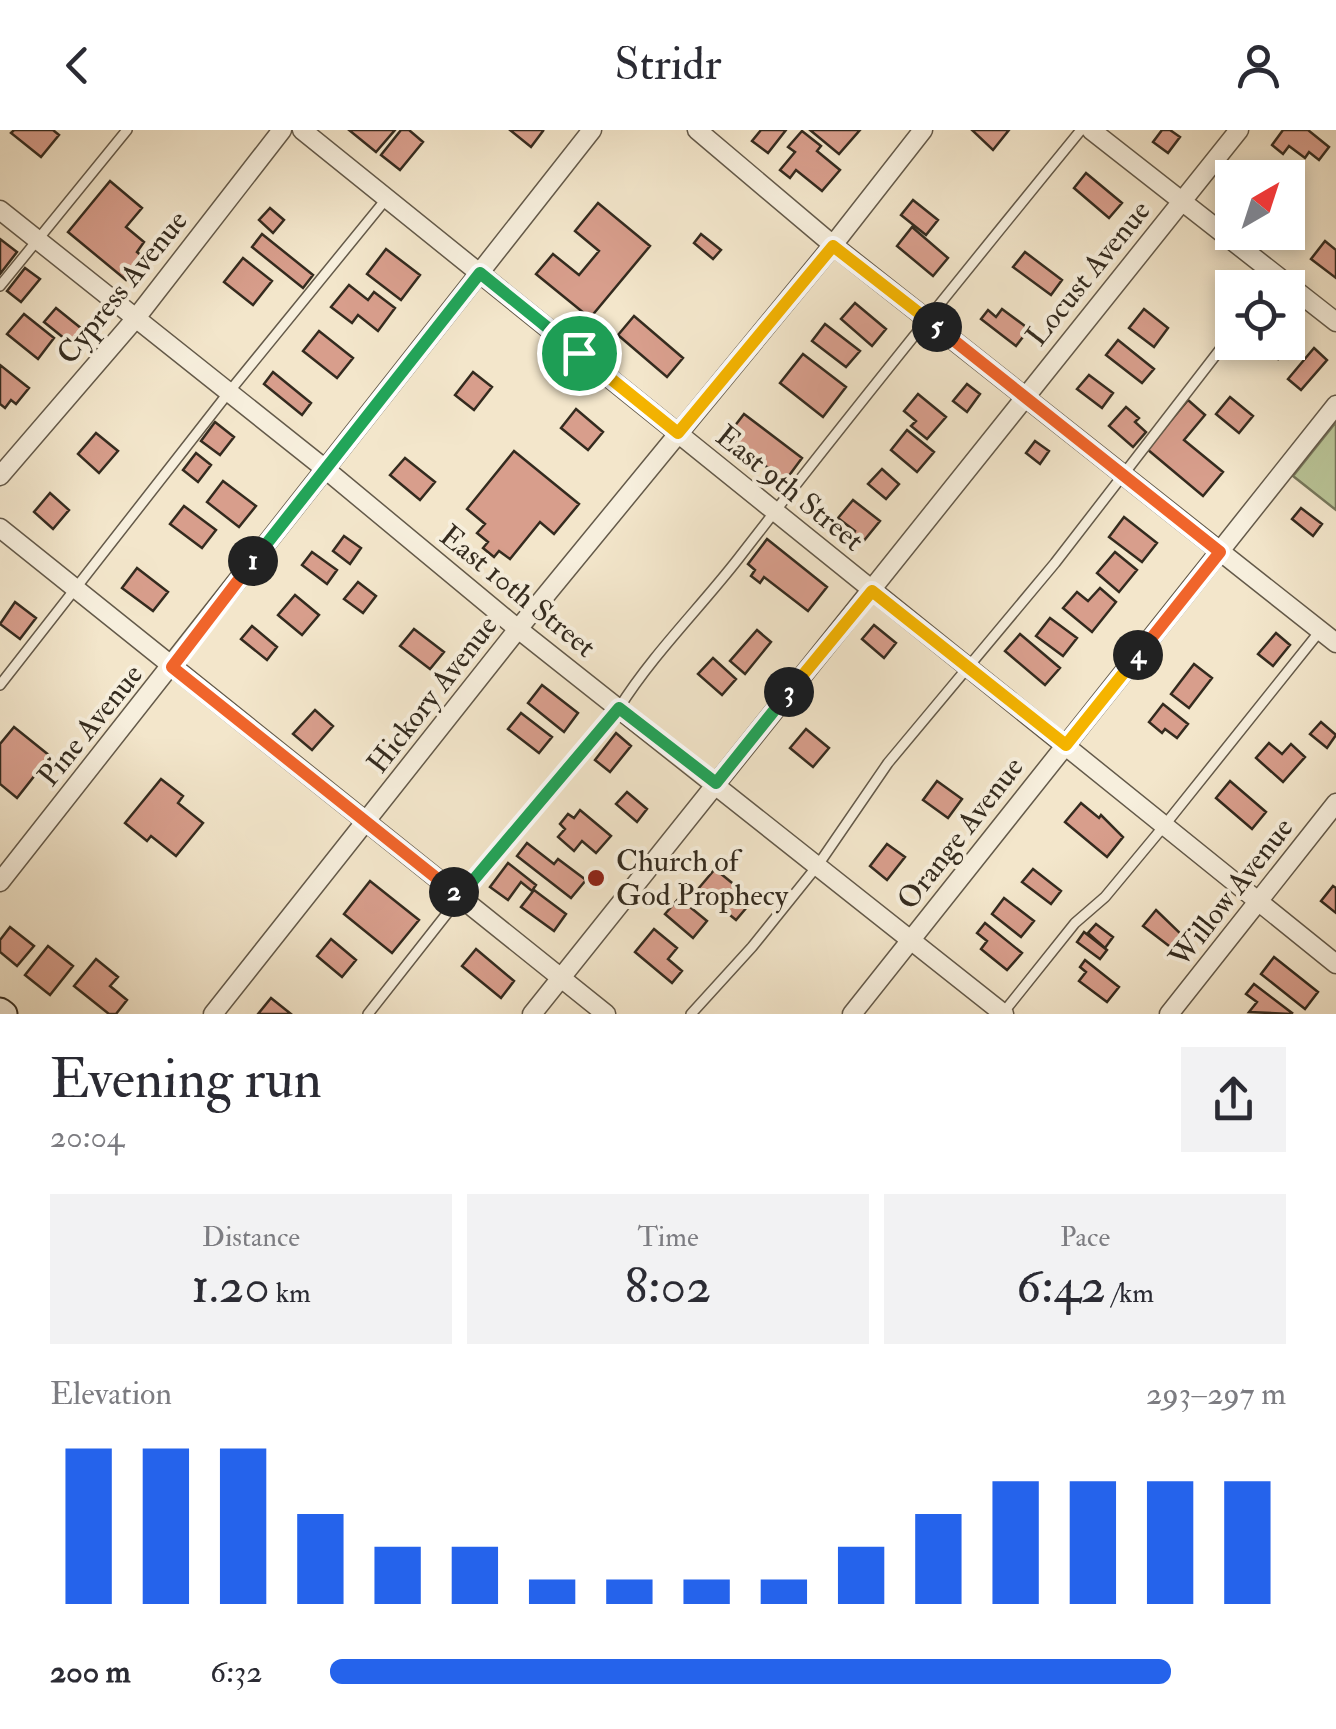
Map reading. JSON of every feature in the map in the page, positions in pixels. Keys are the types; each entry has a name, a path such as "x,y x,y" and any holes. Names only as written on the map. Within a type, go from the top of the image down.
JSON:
{"street":[{"name":"Cypress Avenue","path":"0,476 136,318 282,130"},
{"name":"East 9th Street","path":"302,130 1336,964"},
{"name":"Pine Avenue","path":"0,882 592,130"},
{"path":"697,130 833,246 1336,643"},
{"name":"Hickory Avenue","path":"213,1014 518,629 833,246 923,130"},
{"path":"1091,130 1259,270"},
{"name":"Locust Avenue","path":"532,1014 1239,130"},
{"name":"East 10th Street","path":"0,210 1003,1014"},
{"path":"1305,302 1336,322"},
{"name":"Orange Avenue","path":"852,1014 1336,405"},
{"path":"0,528 606,1014"},
{"name":"Willow Avenue","path":"1169,1014 1336,804"}],"lane":[{"path":"0,286 127,130"},
{"path":"368,1014 460,896 619,708 926,318 1081,130"},
{"path":"0,686 229,392 387,198"},
{"path":"691,1014 752,948 818,865 888,763 1215,356"},
{"path":"1003,1014 1075,924 1105,897 1164,826 1320,631"}],"green space":[{"path":"1336,422 1336,510 1293,476"}],"building":[{"path":"53,130 59,135 41,157 11,133"},
{"path":"349,130 395,130 376,152"},
{"path":"401,130 409,130 423,142 400,170 381,155"},
{"path":"510,130 541,130 543,131 531,147"},
{"path":"761,130 786,130 768,153 752,141"},
{"path":"810,130 860,130 839,154"},
{"path":"972,130 1009,130 993,150"},
{"path":"1162,130 1180,137 1168,153 1153,142"},
{"path":"1283,130 1308,130 1329,147 1319,160 1309,152 1305,158 1289,146 1283,154 1272,145"},
{"path":"802,131 821,146 817,151 840,170 822,191 796,170 790,178 780,170 795,152 788,147"},
{"path":"1086,173 1122,203 1109,218 1074,188"},
{"path":"110,181 142,208 126,227 144,242 137,252 144,258 126,280 68,232"},
{"path":"913,200 938,220 926,235 901,215"},
{"path":"598,203 650,246 590,318 536,274 553,254 579,275 599,251 575,231"},
{"path":"270,208 284,220 273,233 259,220"},
{"path":"912,227 948,258 933,276 897,246"},
{"path":"262,234 313,275 303,288 252,247"},
{"path":"701,234 721,250 713,259 694,243"},
{"path":"0,239 17,252 0,274"},
{"path":"1325,241 1336,250 1336,278 1311,259"},
{"path":"386,249 420,275 401,300 367,274"},
{"path":"1025,252 1062,280 1051,295 1013,267"},
{"path":"243,258 272,281 253,305 224,282"},
{"path":"25,268 40,279 21,302 7,291"},
{"path":"349,285 368,300 374,292 395,308 378,331 358,315 352,323 331,307"},
{"path":"855,303 886,329 872,346 841,319"},
{"path":"56,308 82,329 70,343 44,322"},
{"path":"1002,309 1029,329 1016,346 981,319 988,310 996,317"},
{"path":"1144,309 1168,328 1154,347 1129,328"},
{"path":"24,314 54,338 38,359 7,334"},
{"path":"634,316 683,358 667,377 618,335"},
{"path":"825,324 860,351 846,367 812,341"},
{"path":"319,331 353,358 337,378 303,351"},
{"path":"1118,340 1154,369 1142,383 1106,355"},
{"path":"1314,348 1327,360 1301,390 1288,379"},
{"path":"803,354 846,387 823,417 780,383"},
{"path":"0,365 29,388 16,404 11,400 5,408 0,404"},
{"path":"273,372 311,403 302,415 264,384"},
{"path":"473,372 492,387 474,410 455,395"},
{"path":"1089,375 1113,393 1102,408 1077,389"},
{"path":"967,384 980,394 967,412 953,401"},
{"path":"918,394 946,417 927,439 911,426 916,421 904,411"},
{"path":"1230,397 1253,416 1239,433 1216,414"},
{"path":"1188,400 1205,415 1184,440 1223,472 1203,496 1147,449"},
{"path":"1126,407 1139,418 1135,422 1146,432 1133,447 1109,426"},
{"path":"576,409 603,432 588,450 561,428"},
{"path":"744,414 802,458 785,481 727,436"},
{"path":"215,422 234,437 220,455 201,441"},
{"path":"907,430 934,452 917,472 891,450"},
{"path":"96,433 118,451 99,473 78,454"},
{"path":"1035,441 1049,451 1040,464 1026,453"},
{"path":"514,451 579,504 554,534 540,522 510,559 499,551 494,557 483,548 488,542 477,533 485,524 467,509"},
{"path":"196,453 211,465 198,482 183,470"},
{"path":"405,458 435,482 420,500 390,475"},
{"path":"882,469 899,484 886,499 868,484"},
{"path":"223,481 256,506 239,527 207,502"},
{"path":"50,493 69,510 53,529 34,512"},
{"path":"853,500 880,521 862,543 852,536 855,531 838,518"},
{"path":"184,506 216,530 202,548 170,524"},
{"path":"1301,508 1322,524 1313,536 1292,519"},
{"path":"1124,517 1157,543 1142,562 1109,537"},
{"path":"344,536 361,548 350,564 333,551"},
{"path":"767,539 827,587 808,611 764,577 760,583 751,576 755,570 748,564"},
{"path":"312,552 337,570 327,584 302,565"},
{"path":"1115,552 1137,570 1119,592 1097,573"},
{"path":"137,568 168,592 153,611 122,588"},
{"path":"358,582 376,596 363,613 344,599"},
{"path":"1100,588 1116,602 1092,632 1063,608 1077,592 1088,601"},
{"path":"295,595 319,615 302,635 278,615"},
{"path":"15,602 36,618 20,639 0,624"},
{"path":"1050,618 1077,638 1063,656 1036,636"},
{"path":"874,625 896,643 884,658 862,639"},
{"path":"252,626 277,647 267,660 241,639"},
{"path":"414,629 444,652 430,669 400,646"},
{"path":"757,630 771,642 745,674 730,661"},
{"path":"1276,633 1290,645 1273,666 1258,654"},
{"path":"1020,634 1060,668 1045,685 1005,651"},
{"path":"713,658 736,679 722,695 698,674"},
{"path":"1194,664 1212,678 1189,708 1171,694"},
{"path":"542,685 578,713 564,732 528,703"},
{"path":"1163,704 1188,724 1177,738 1165,729 1162,733 1149,722"},
{"path":"315,710 333,726 312,750 293,734"},
{"path":"521,713 552,737 539,753 508,729"},
{"path":"1321,722 1336,735 1327,748 1310,734"},
{"path":"14,727 50,756 17,798 0,784 0,744"},
{"path":"806,729 829,748 813,767 790,748"},
{"path":"616,733 631,746 610,772 595,760"},
{"path":"1269,743 1282,754 1291,744 1305,757 1283,782 1256,758"},
{"path":"161,779 183,796 178,803 203,823 176,856 151,836 147,841 125,823"},
{"path":"937,781 962,799 948,818 923,800"},
{"path":"1230,781 1266,812 1252,829 1216,798"},
{"path":"627,792 647,809 637,822 616,804"},
{"path":"1081,803 1099,818 1101,815 1123,837 1107,857 1065,822"},
{"path":"580,810 611,836 596,853 582,841 574,851 558,837 565,829 560,824 568,814 574,818"},
{"path":"527,843 554,864 558,859 586,880 571,898 517,856"},
{"path":"887,844 905,857 887,880 870,866"},
{"path":"508,863 536,885 532,891 521,882 508,900 490,887"},
{"path":"715,869 753,900 736,920 698,889"},
{"path":"1033,869 1061,891 1051,904 1022,882"},
{"path":"370,881 419,920 392,953 344,914"},
{"path":"1333,886 1336,888 1336,913 1321,901"},
{"path":"534,890 566,914 554,931 521,907"},
{"path":"679,898 707,921 693,938 665,914"},
{"path":"1004,898 1034,921 1021,937 992,914"},
{"path":"1156,910 1183,936 1173,949 1143,926"},
{"path":"985,923 1022,953 1007,970 981,949 987,941 977,933"},
{"path":"1096,924 1113,937 1105,948 1088,933"},
{"path":"10,927 34,946 17,966 0,952 0,940"},
{"path":"654,929 677,948 668,959 682,971 672,983 635,952"},
{"path":"1084,932 1107,950 1100,959 1077,942"},
{"path":"331,939 356,960 342,977 317,956"},
{"path":"48,946 73,966 50,995 25,975"},
{"path":"476,949 514,981 501,998 462,966"},
{"path":"1274,957 1318,992 1305,1009 1261,974"},
{"path":"96,959 118,977 110,986 127,1000 116,1014 109,1014 74,986"},
{"path":"1085,960 1119,987 1107,1002 1079,981 1086,972 1080,967"},
{"path":"1254,984 1292,1013 1249,1012 1257,1002 1246,994"},
{"path":"271,998 291,1014 258,1014"}],"place":[{"name":"Church of God Prophecy","path":"596,878"}],"route":[{"path":"833,246 1220,552 1066,745 872,591 716,783 619,708 460,896 172,667 480,273 579,353 678,433 833,246"}]}
